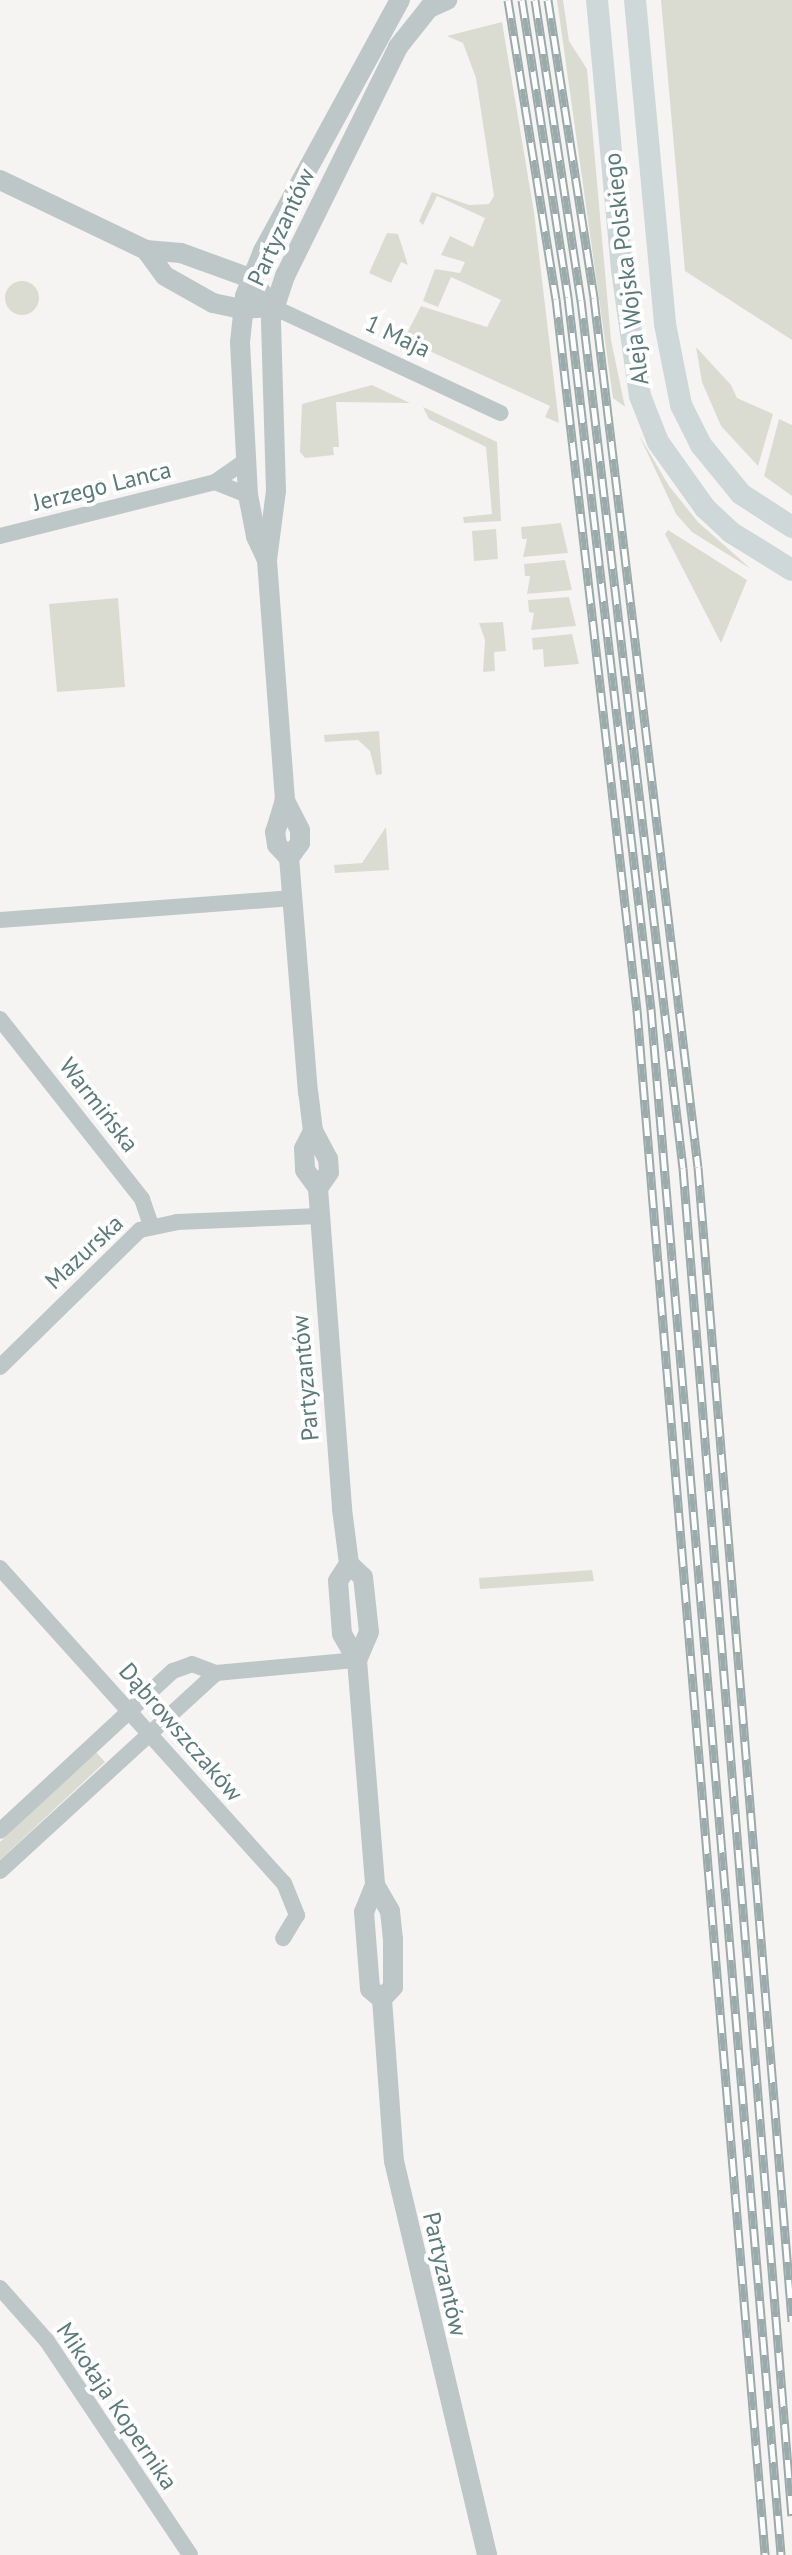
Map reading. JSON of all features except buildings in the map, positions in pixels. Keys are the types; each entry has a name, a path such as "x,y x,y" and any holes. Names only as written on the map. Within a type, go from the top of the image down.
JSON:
{"main road":[{"name":"Aleja Wojska Polskiego","path":"597,0 622,270 640,396 658,442 705,508 732,533 792,570"},
{"name":"Aleja Wojska Polskiego","path":"635,0 665,324 681,405 701,445 741,494 792,527"}],"street":[{"name":"Partyzantów","path":"267,560 256,536 248,495 242,309 250,278 400,0"},
{"name":"Partyzantów","path":"447,0 429,8 398,47 273,307 269,335 276,491 267,560 285,800 300,830 300,843 289,858 313,1131 304,1149 305,1161 318,1188 349,1564 338,1581 342,1634 357,1660 375,1885 390,1911 394,1951 393,1987 382,1999 404,2218 487,2555"},
{"name":"1 Maja","path":"0,180 146,250 181,253 250,278 273,307 500,413"},
{"name":"1 Maja","path":"146,250 165,276 213,303 242,309 273,307"},
{"name":"Jerzego Lanca","path":"0,536 215,482 246,460"},
{"path":"215,482 248,495"},
{"path":"0,920 292,898"},
{"name":"Warmińska","path":"0,1019 142,1199 151,1225"},
{"name":"Mazurska","path":"0,1367 119,1248 151,1225 319,1216"},
{"name":"Dąbrowszczaków","path":"0,1568 287,1887 297,1915 283,1938"},
{"path":"0,1831 130,1709 182,1667 192,1664 216,1673 357,1660"},
{"path":"0,1871 216,1673"},
{"name":"Mikołaja Kopernika","path":"0,2288 47,2341 190,2555"}],"shaded area":[{"path":"557,0 563,0 569,41 587,69 611,340 625,407 613,398"},
{"path":"661,0 792,0 792,340 685,271"},
{"path":"502,22 534,212 559,423 545,417 550,406 412,343 407,333 421,306 487,327 501,300 451,277 438,307 423,301 435,269 460,273 465,262 441,255 450,236 473,247 485,218 437,196 423,225 419,221 432,192 469,205 489,204 494,196 476,78 463,43 447,36"},
{"path":"387,233 398,234 408,265 401,262 391,283 369,273"},
{"path":"22,281 34,286 39,298 34,310 22,315 10,310 5,298 10,286"},
{"path":"696,347 731,385 737,398 773,414 758,466 721,426 702,382"},
{"path":"372,385 410,403 336,402 339,447 333,447 334,455 305,458 300,452 302,404"},
{"path":"423,407 497,442 501,521 464,523 463,517 492,514 486,447 429,419"},
{"path":"779,419 792,425 792,496 764,476"},
{"path":"639,435 669,486 698,522 751,569 692,532 676,514"},
{"path":"561,523 568,553 523,557 527,539 522,539 521,527"},
{"path":"496,529 498,559 474,561 472,531"},
{"path":"668,530 747,580 721,643 665,534"},
{"path":"565,560 572,590 527,594 530,576 525,576 524,564"},
{"path":"569,597 576,626 531,630 534,613 529,612 528,600"},
{"path":"118,598 125,687 57,692 49,604"},
{"path":"503,622 506,651 494,652 495,671 483,672 485,640 479,623"},
{"path":"572,634 579,664 544,667 543,649 533,650 532,638"},
{"path":"379,731 382,774 376,775 370,751 358,740 325,742 324,735"},
{"path":"386,827 389,870 335,873 334,865 362,863"},
{"path":"592,1570 594,1581 480,1589 479,1578"},
{"path":"95,1751 105,1762 0,1860 0,1842"}],"railway":[{"path":"508,0 556,299 637,1010 765,2555"},
{"path":"522,0 568,297 651,1009 781,2555"},
{"path":"535,0 581,300 683,1168 792,2516"},
{"path":"548,0 594,298 698,1167 792,2321"}]}
